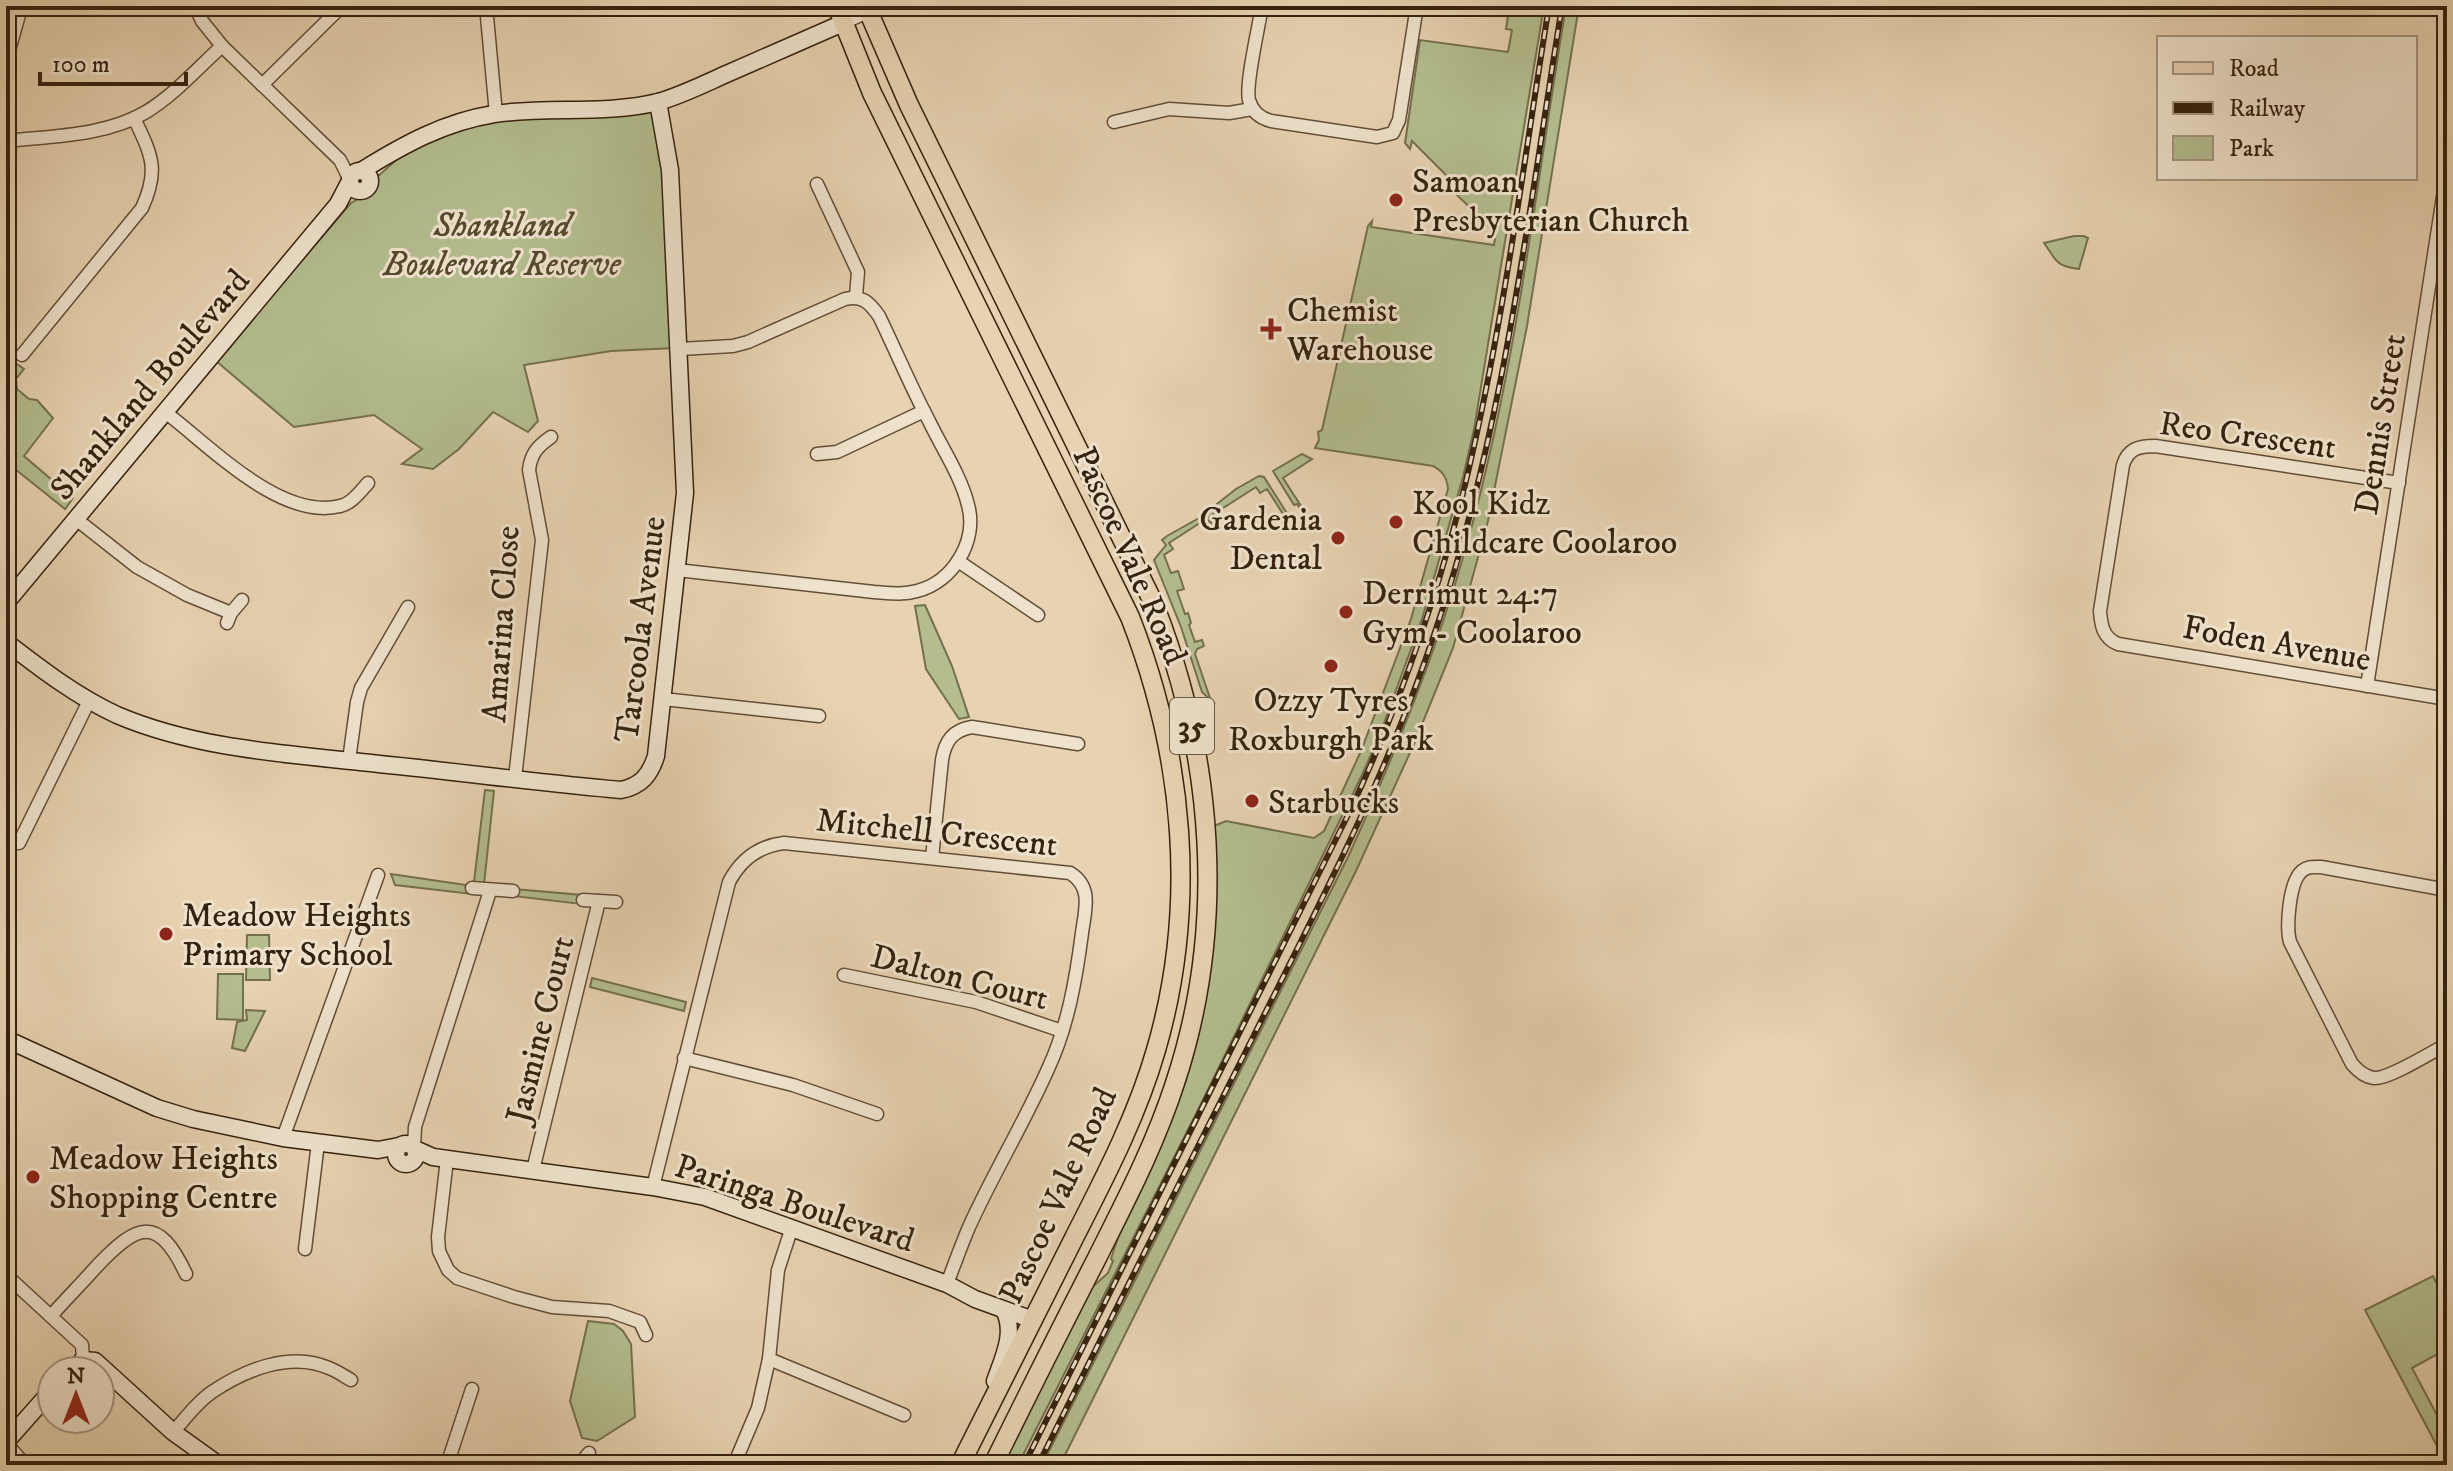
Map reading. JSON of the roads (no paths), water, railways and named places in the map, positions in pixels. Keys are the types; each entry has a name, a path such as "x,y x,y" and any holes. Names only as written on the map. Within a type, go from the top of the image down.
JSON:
{"main road":[{"name":"Pascoe Vale Road","path":"872,8 909,105 1122,538 1167,638 1196,745 1208,847 1206,931 1195,1012 1167,1108 1142,1169 993,1465"},
{"name":"Pascoe Vale Road","path":"840,14 872,93 1130,617 1147,660 1167,735 1179,826 1179,920 1170,989 1149,1074 1124,1137 960,1465"},
{"path":"1099,550 1122,538"},
{"path":"1035,1316 1061,1328"}],"street":[{"path":"6,61 19,15 18,6"},
{"path":"195,6 202,21 222,46 358,179"},
{"path":"262,85 342,6"},
{"path":"486,6 496,114"},
{"path":"1262,6 1248,92 1252,109 1263,119 1271,121 1377,137 1393,133 1399,120 1417,6"},
{"path":"840,14 872,8"},
{"name":"Shankland Boulevard","path":"6,603 358,179 395,150 424,134 456,122 496,114 658,102 691,90 840,14"},
{"path":"6,141 79,133 112,127 134,118 157,104 222,46"},
{"name":"Tarcoola Avenue","path":"6,642 49,676 89,701 120,716 218,745 559,785 621,790 642,781 651,771 656,756 685,493 670,170 658,102"},
{"path":"1114,122 1169,109 1229,113 1252,109"},
{"path":"22,355 142,208 151,183 153,161 134,118"},
{"name":"Dennis Street","path":"2367,686 2447,171"},
{"path":"816,182 858,272 856,296"},
{"path":"677,570 898,594 937,583 958,561 969,532 968,505 955,472 879,316 865,299 856,296 845,299 748,342 733,346 680,349"},
{"path":"816,453 837,452 924,411"},
{"path":"165,412 241,474 292,501 326,508 341,506 350,502 368,483"},
{"name":"Amarina Close","path":"515,778 542,540 529,470 535,451 553,436"},
{"name":"Reo Crescent","path":"2104,631 2100,611 2120,480 2125,457 2133,449 2155,446 2399,483"},
{"path":"76,519 137,567 229,618 242,600"},
{"path":"958,561 1038,618"},
{"path":"349,760 361,688 410,605"},
{"name":"Foden Avenue","path":"2104,631 2112,642 2118,644 2447,699"},
{"path":"663,699 821,716"},
{"path":"17,846 89,701"},
{"path":"932,858 942,760 950,737 972,727 1079,744"},
{"name":"Mitchell Crescent","path":"653,1187 729,882 744,860 769,845 784,843 1070,873 1080,879 1085,889 1086,905 1073,992 1062,1031 1049,1068 969,1227 947,1284"},
{"path":"2447,890 2321,867 2307,868 2297,877 2294,885 2288,929 2290,942 2358,1072 2384,1077 2447,1044"},
{"path":"283,1138 380,875"},
{"path":"472,888 513,891"},
{"path":"6,1039 157,1108 204,1122 283,1138 407,1151 490,891"},
{"name":"Jasmine Court","path":"583,900 616,902"},
{"name":"Jasmine Court","path":"533,1170 599,901"},
{"name":"Dalton Court","path":"841,974 976,1002 1062,1031"},
{"path":"684,1058 793,1085 879,1115"},
{"path":"304,1251 318,1143"},
{"name":"Paringa Boulevard","path":"407,1151 705,1197 947,1284 1004,1310 1035,1316"},
{"path":"440,1158 439,1251 448,1270 457,1278 540,1304 619,1314 640,1322 646,1335"},
{"path":"734,1465 758,1408 769,1359 778,1270 792,1227"},
{"path":"51,1316 116,1246 136,1233 147,1231 167,1241 175,1250 186,1274"},
{"path":"6,1275 82,1345 83,1355"},
{"name":"Paringa Boulevard","path":"947,1284 978,1290 1035,1316"},
{"path":"993,1398 991,1393 1008,1342 1009,1326 1004,1310"},
{"path":"769,1359 904,1415"},
{"path":"173,1432 211,1393 262,1366 304,1362 327,1367 351,1380"},
{"path":"116,1389 219,1465"},
{"path":"447,1465 472,1389"},
{"path":"25,1465 6,1443 36,1408"},
{"path":"579,1465 589,1453"}],"railway":[{"path":"1024,1465 1350,811 1385,732 1415,651 1454,527 1478,426 1501,307 1549,6"},
{"path":"1038,1465 1328,886 1375,785 1417,682 1460,553 1497,399 1562,6"}],"place":[{"name":"Samoan Presbyterian Church","path":"1396,200"},
{"name":"Chemist Warehouse","path":"1271,329"},
{"name":"Kool Kidz Childcare Coolaroo","path":"1396,522"},
{"name":"Gardenia Dental","path":"1338,538"},
{"name":"Derrimut 24:7 Gym - Coolaroo","path":"1346,612"},
{"name":"Ozzy Tyres Roxburgh Park","path":"1331,666"},
{"name":"Starbucks","path":"1252,801"},
{"name":"Meadow Heights Primary School","path":"166,934"},
{"name":"Meadow Heights Shopping Centre","path":"33,1177"}],"park label":[{"name":"Shankland Boulevard Reserve","path":"502,244"}]}
